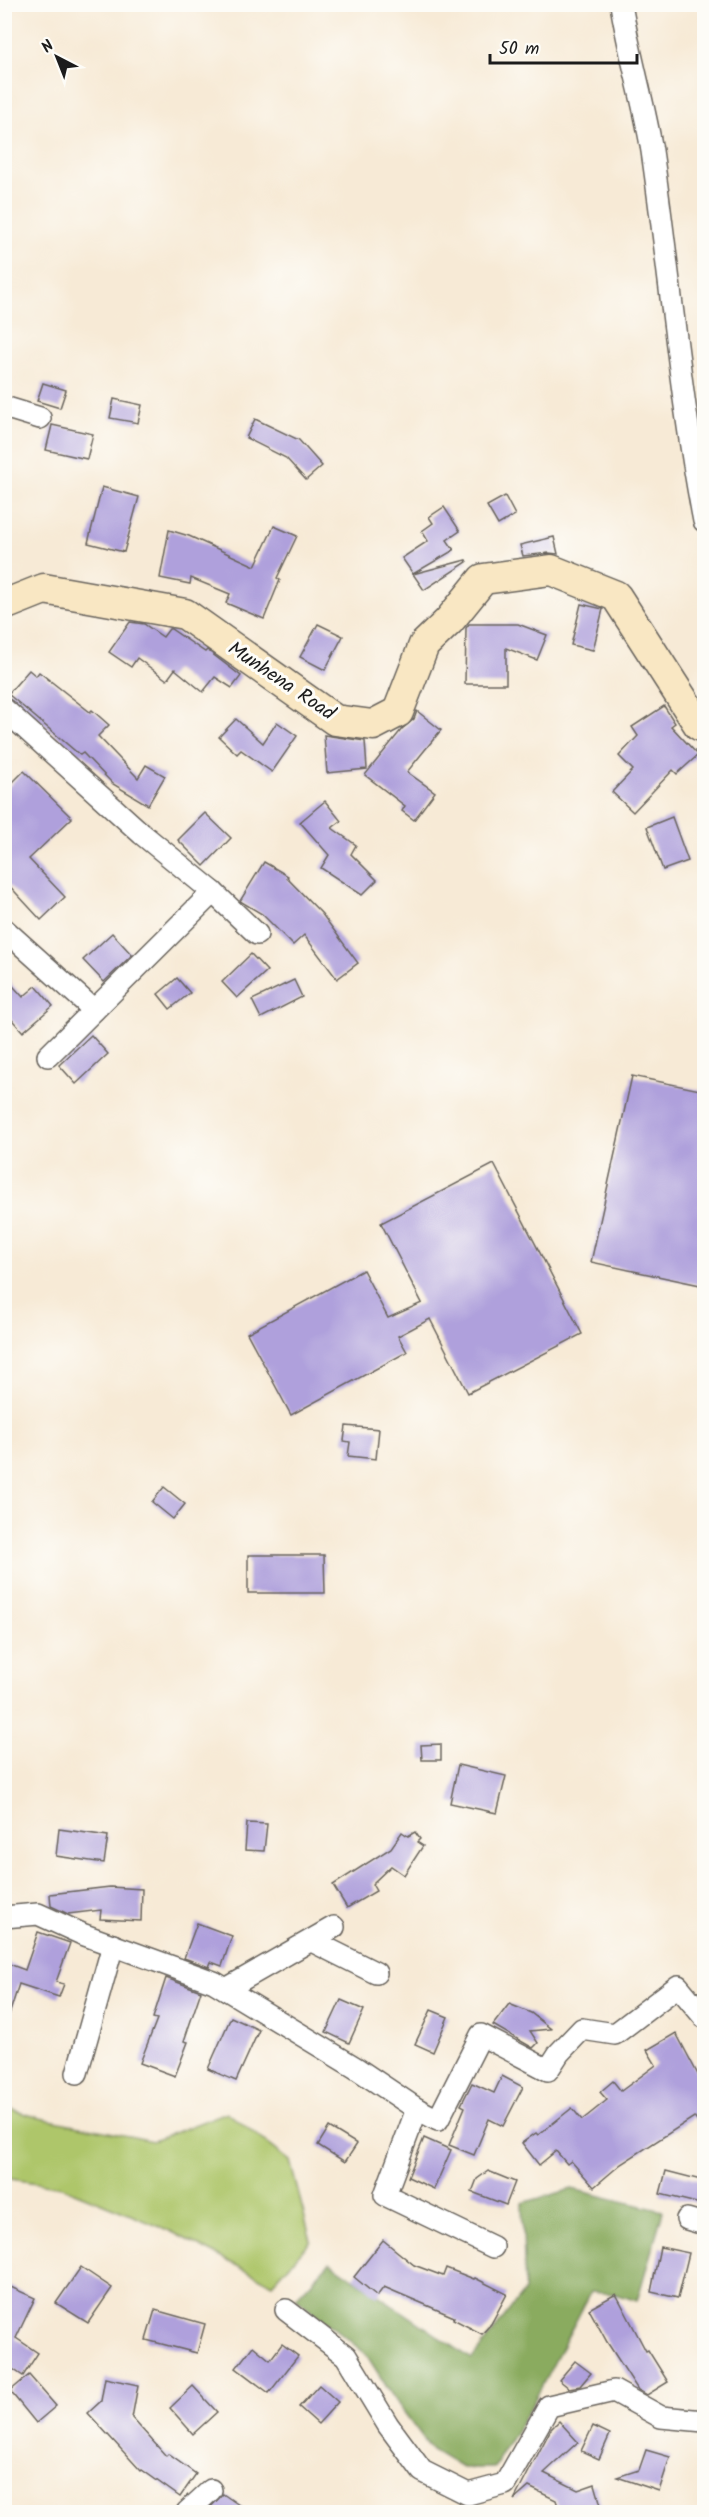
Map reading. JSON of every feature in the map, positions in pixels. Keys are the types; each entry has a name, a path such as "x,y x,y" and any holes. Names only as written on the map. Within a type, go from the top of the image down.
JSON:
{"street":[{"path":"621,4 628,49 651,149 677,353 693,463 705,521"},
{"path":"4,407 40,418"},
{"name":"Munhena Road","path":"4,605 44,589 186,614 335,720 373,725 398,712 424,645 448,621 483,579 551,570 616,596 699,725 705,727"},
{"path":"4,709 142,834 213,892 256,934"},
{"path":"48,1056 213,892"},
{"path":"4,929 94,1010"},
{"path":"4,1917 38,1914 113,1945 214,1982 438,2120 481,2035 548,2070 559,2053 582,2029 615,2034 678,1986 705,2017"},
{"path":"226,1989 334,1927"},
{"path":"312,1941 376,1973"},
{"path":"77,2073 113,1945"},
{"path":"417,2109 385,2195 494,2247"},
{"path":"285,2310 346,2355 388,2425 422,2471 468,2494 505,2484 549,2406 614,2391 662,2417 705,2421"},
{"path":"188,2512 211,2490"}],"green space":[{"path":"5,2108 40,2118 153,2141 227,2112 290,2161 311,2241 272,2284 170,2231 62,2187 5,2178"},
{"path":"572,2189 663,2211 637,2301 616,2294 591,2292 533,2403 494,2468 462,2468 432,2450 395,2400 366,2354 296,2298 330,2262 472,2359 525,2290 522,2203"}],"building":[{"path":"43,383 66,390 60,408 37,401"},
{"path":"114,399 142,405 138,423 110,418"},
{"path":"255,419 299,440 322,466 306,480 286,458 246,438"},
{"path":"52,425 93,434 87,459 46,450"},
{"path":"102,487 139,497 124,552 88,543"},
{"path":"505,496 515,515 498,525 487,506"},
{"path":"444,507 460,531 447,540 454,550 413,574 402,558 428,541 422,531 433,523 429,517"},
{"path":"274,526 297,536 277,578 280,580 264,619 226,603 230,594 191,578 190,584 160,578 169,530 189,536 255,566"},
{"path":"554,537 558,554 523,556 520,545"},
{"path":"466,560 467,562 424,590 413,574"},
{"path":"581,604 603,609 593,650 571,645"},
{"path":"130,622 144,624 163,637 171,629 205,652 207,650 241,676 232,688 215,677 203,692 175,669 167,680 137,658 131,667 109,652"},
{"path":"318,624 343,636 325,670 300,657"},
{"path":"469,624 518,624 547,635 537,660 506,648 506,684 465,684 466,628"},
{"path":"29,670 36,676 39,672 109,725 98,736 138,778 146,765 165,776 148,805 113,784 83,753 80,755 8,694"},
{"path":"664,706 675,723 671,726 698,755 677,774 673,770 633,812 612,792 633,770 619,756 638,736 632,727"},
{"path":"417,711 441,730 407,772 435,792 414,820 402,811 405,806 365,775 402,729 414,719"},
{"path":"236,719 263,743 277,722 297,736 272,772 241,750 237,754 219,737"},
{"path":"324,735 365,741 367,769 327,773"},
{"path":"24,771 72,818 29,859 65,897 41,920 4,880 4,791"},
{"path":"325,801 341,821 332,828 356,845 351,854 377,880 362,895 321,868 329,855 300,822"},
{"path":"205,813 231,838 204,866 178,840"},
{"path":"672,817 688,861 663,870 647,827"},
{"path":"264,862 288,876 287,878 322,914 358,963 337,979 304,935 293,945 262,914 240,901"},
{"path":"112,933 132,955 104,982 83,960"},
{"path":"251,954 267,971 237,998 222,982"},
{"path":"4,976 23,997 36,986 53,1006 23,1032 4,1011"},
{"path":"177,978 190,993 170,1009 158,994"},
{"path":"294,980 302,997 261,1018 252,1000"},
{"path":"91,1035 108,1054 76,1084 59,1065"},
{"path":"632,1076 705,1091 705,1286 591,1262"},
{"path":"494,1164 582,1334 468,1393 430,1319 398,1336 407,1352 291,1415 247,1333 363,1270 388,1318 422,1303 381,1223"},
{"path":"346,1426 379,1429 376,1459 348,1456 350,1442 344,1441"},
{"path":"164,1487 185,1504 173,1519 152,1502"},
{"path":"248,1555 324,1555 325,1593 248,1593"},
{"path":"441,1744 441,1760 422,1760 421,1745"},
{"path":"458,1765 506,1776 497,1813 450,1803"},
{"path":"247,1823 267,1824 264,1851 245,1850"},
{"path":"59,1829 108,1836 104,1863 56,1856"},
{"path":"402,1832 408,1836 415,1832 420,1839 417,1842 423,1846 404,1875 391,1866 372,1884 376,1891 347,1908 333,1885 391,1848"},
{"path":"110,1887 142,1889 141,1921 100,1919 101,1910 68,1914 51,1906 50,1894"},
{"path":"197,1923 232,1936 222,1966 211,1962 209,1967 184,1958"},
{"path":"38,1932 70,1943 56,1982 64,1984 59,1997 19,1984 8,2018 4,2017 4,1962 25,1970"},
{"path":"166,1978 201,1991 184,2041 188,2042 175,2076 140,2063 157,2019 153,2018"},
{"path":"341,2000 364,2010 349,2043 326,2032"},
{"path":"509,2004 531,2013 551,2029 530,2031 538,2043 533,2048 493,2025"},
{"path":"431,2010 448,2017 433,2052 415,2044"},
{"path":"231,2017 259,2030 236,2081 208,2069"},
{"path":"676,2033 705,2088 705,2132 694,2117 621,2164 594,2187 571,2161 567,2164 556,2151 539,2165 522,2143 536,2133 538,2135 572,2108 582,2120 607,2100 600,2092 613,2081 621,2091 656,2065 647,2050"},
{"path":"502,2076 523,2087 503,2126 489,2119 474,2155 449,2145 465,2107 461,2105 472,2083 494,2093"},
{"path":"329,2127 357,2144 345,2162 318,2145"},
{"path":"424,2138 451,2150 434,2189 408,2177"},
{"path":"488,2171 515,2182 506,2205 472,2192 477,2179"},
{"path":"666,2171 705,2181 705,2205 660,2194"},
{"path":"383,2240 414,2265 443,2276 446,2268 475,2278 507,2294 491,2324 482,2334 453,2319 454,2317 384,2287 377,2296 354,2277"},
{"path":"660,2247 689,2253 678,2298 651,2292"},
{"path":"81,2267 112,2288 88,2323 56,2303"},
{"path":"4,2284 35,2298 16,2338 38,2353 23,2376 4,2363"},
{"path":"616,2294 646,2351 648,2350 668,2382 647,2395 638,2390 589,2309"},
{"path":"155,2310 205,2324 197,2353 146,2340"},
{"path":"282,2344 298,2356 269,2393 236,2368 253,2346 270,2360"},
{"path":"575,2361 591,2373 580,2386 569,2388 559,2380"},
{"path":"29,2375 56,2406 36,2423 10,2391"},
{"path":"105,2378 138,2385 132,2418 166,2456 168,2454 196,2474 180,2497 141,2471 88,2413 101,2401"},
{"path":"319,2385 338,2402 318,2424 299,2407"},
{"path":"193,2386 217,2412 193,2434 170,2408"},
{"path":"559,2421 578,2442 544,2473 578,2490 595,2484 601,2505 579,2512 560,2512 556,2500 529,2487 514,2500 551,2429"},
{"path":"593,2426 610,2434 599,2459 581,2451"},
{"path":"646,2450 670,2457 659,2491 617,2477 639,2470"},
{"path":"223,2494 249,2512 206,2512"}]}
